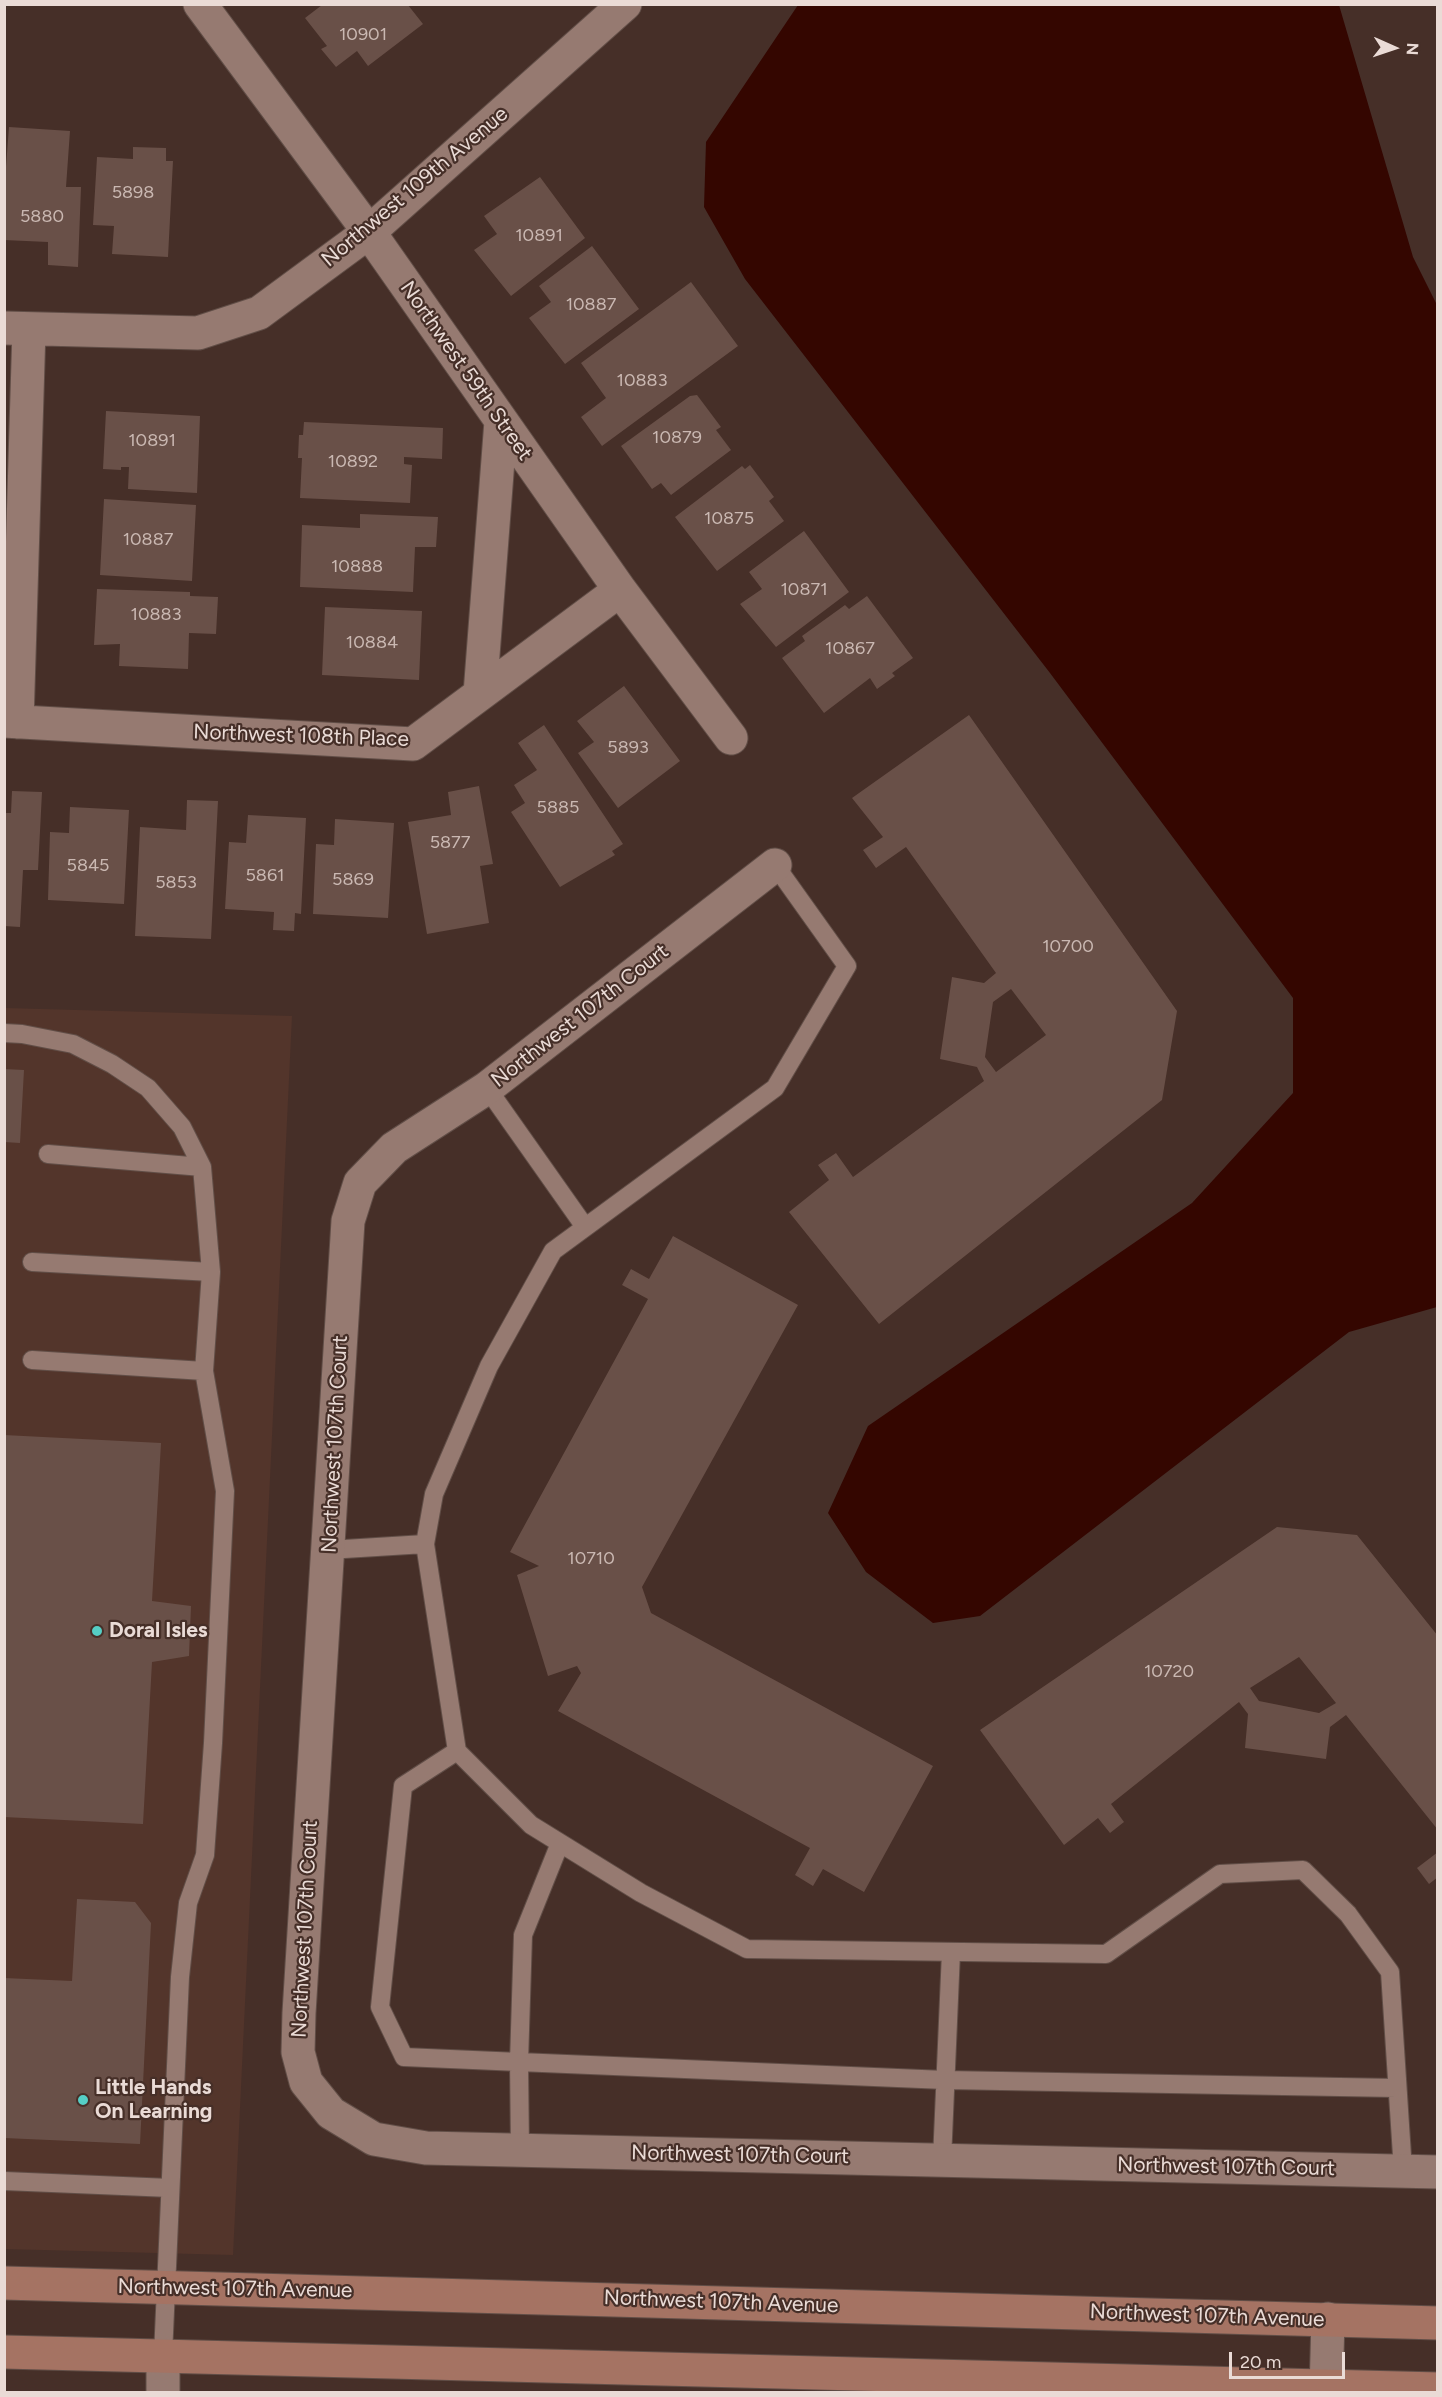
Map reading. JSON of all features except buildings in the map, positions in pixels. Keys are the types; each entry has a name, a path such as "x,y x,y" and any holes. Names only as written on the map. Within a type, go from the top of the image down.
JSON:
{"main road":[{"name":"Northwest 107th Avenue","path":"4,2283 1437,2323"},
{"path":"4,2352 1326,2389 1437,2389"}],"street":[{"name":"Northwest 59th Street","path":"200,4 369,232 620,590 731,738"},
{"name":"Northwest 109th Avenue","path":"17,329 198,333 260,313 369,232 625,4"},
{"path":"11,721 17,329"},
{"path":"480,694 501,421"},
{"name":"Northwest 108th Place","path":"11,721 413,744 620,590"},
{"name":"Northwest 107th Court","path":"775,865 487,1088 394,1148 360,1183 348,1221 299,2013 298,2052 306,2082 331,2114 374,2139 426,2148 1437,2172"},
{"path":"1326,2389 1328,2319"},
{"path":"163,2355 163,2392"}],"lane":[{"path":"775,865 848,966 775,1088 553,1251 489,1366 434,1494 425,1544 458,1751 531,1825 641,1893 747,1949 1106,1954 1220,1874 1303,1869 1348,1914 1390,1972 1403,2171"},
{"path":"4,1033 22,1034 73,1044 112,1064 148,1088 182,1127 202,1167 211,1272 204,1371 225,1491 213,1743 205,1855 188,1903 180,1977 163,2355"},
{"path":"487,1088 585,1227"},
{"path":"48,1154 202,1167"},
{"path":"32,1262 211,1272"},
{"path":"32,1360 204,1371"},
{"path":"328,1550 425,1544"},
{"path":"458,1751 402,1786 380,2007 404,2057 945,2080 1396,2088"},
{"path":"520,2151 519,2062 523,1935 560,1843"},
{"path":"942,2160 951,1952"},
{"path":"4,2181 170,2188"}],"shaded area":[{"path":"798,5 1339,5 1413,257 1437,305 1437,1307 1349,1332 980,1616 933,1623 866,1572 828,1513 868,1426 1192,1203 1293,1093 1293,998 1050,673 745,279 704,207 706,142"},
{"path":"5,1008 292,1016 233,2255 5,2249"}],"place":[{"name":"Doral Isles","path":"97,1631"},
{"name":"Little Hands On Learning","path":"83,2100"}]}
